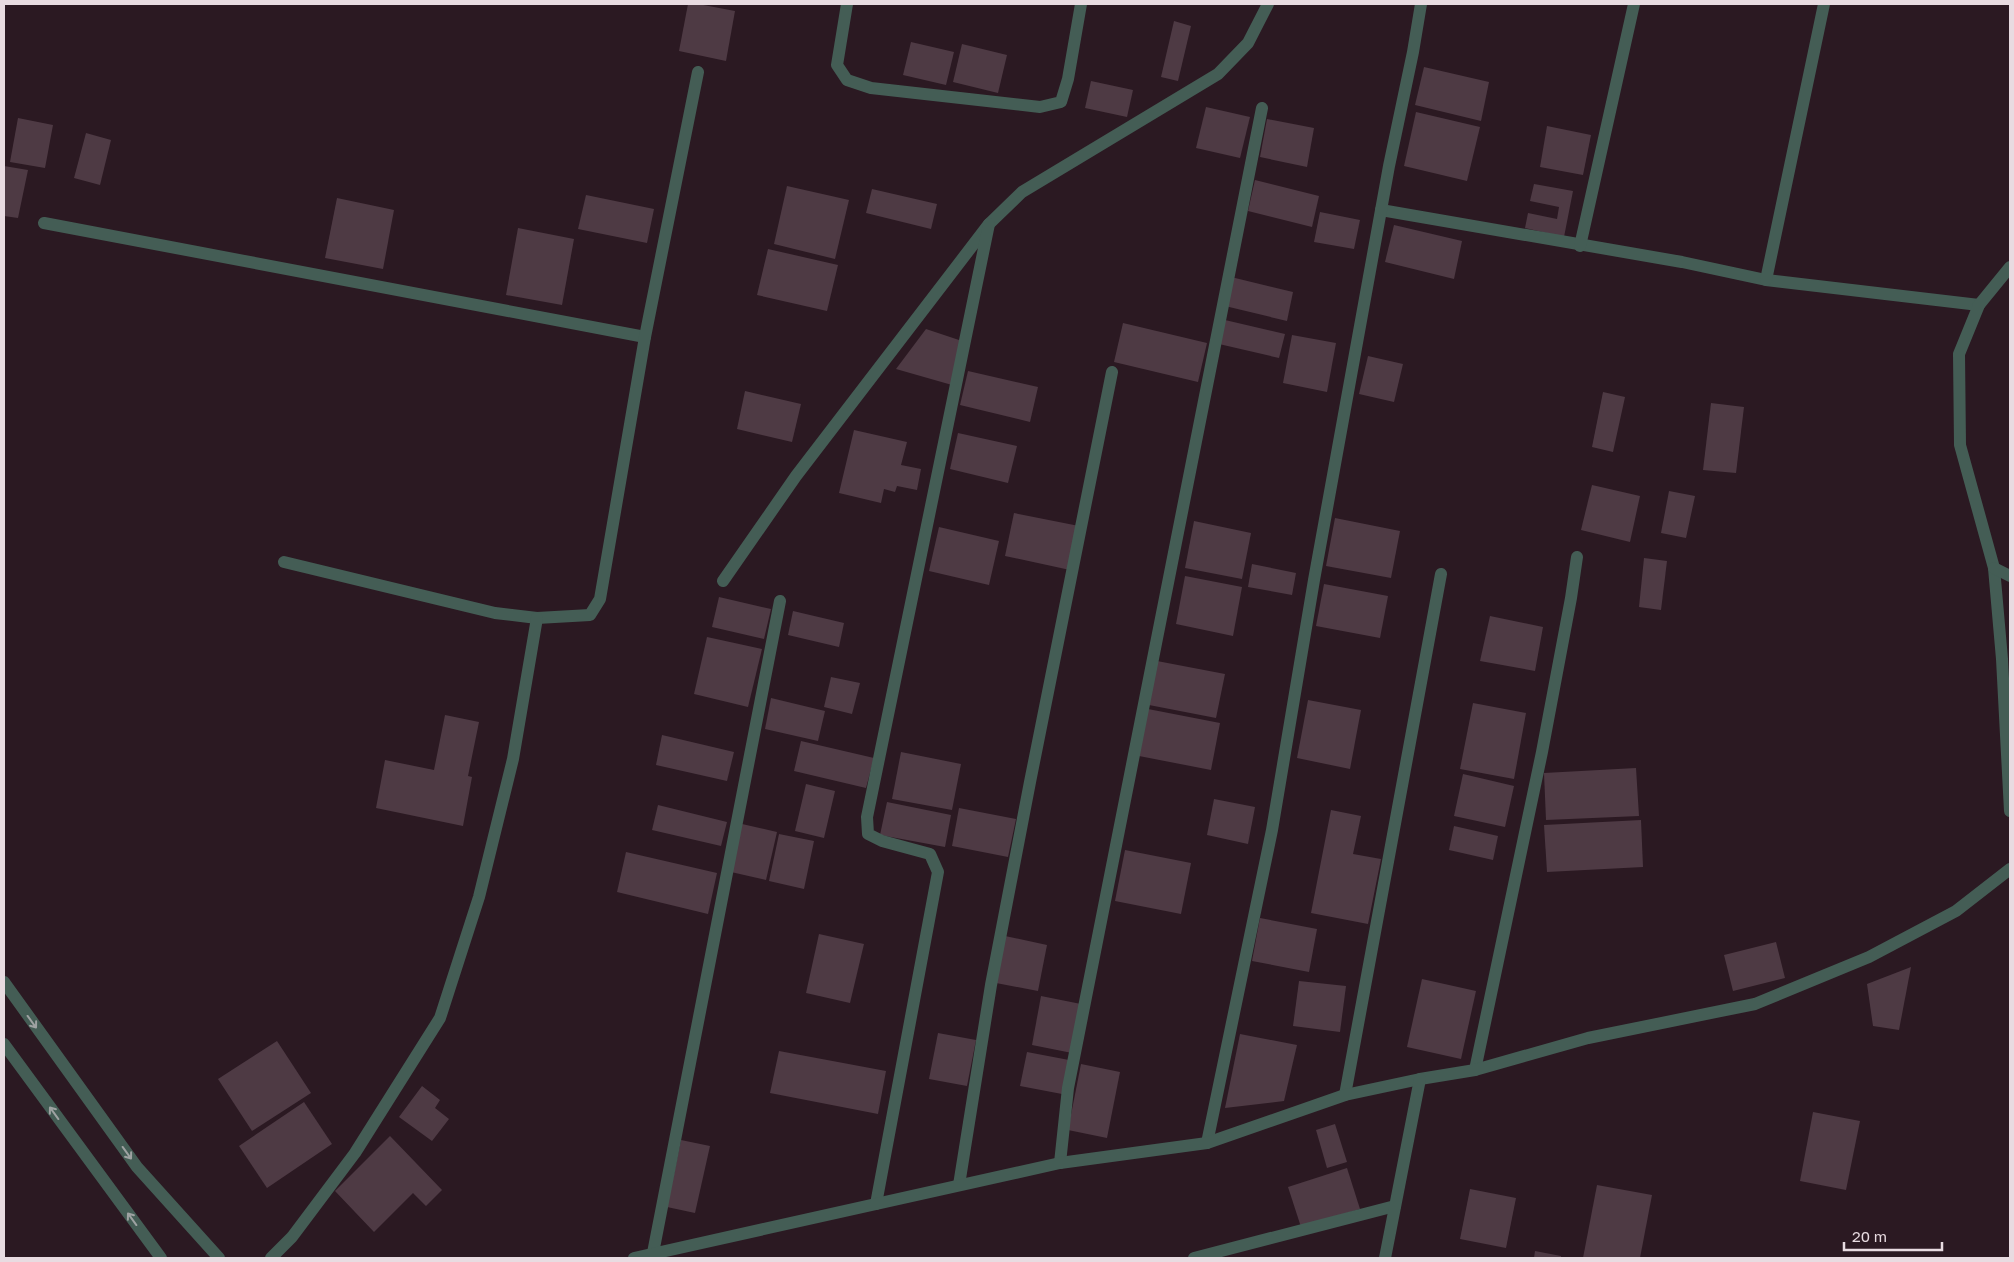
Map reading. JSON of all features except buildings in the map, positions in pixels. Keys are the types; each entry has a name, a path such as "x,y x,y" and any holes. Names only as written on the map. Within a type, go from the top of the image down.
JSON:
{"street":[{"path":"847,4 836,65 847,80 872,88 891,91 1040,107 1061,102 1068,79 1082,4"},
{"path":"723,581 796,476 989,224 1022,192 1218,74 1248,43 1268,4"},
{"path":"1207,1143 1272,830 1314,580 1381,210 1421,4"},
{"path":"1580,246 1634,4"},
{"path":"1766,280 1824,4"},
{"path":"284,562 495,613 538,618 590,615 600,599 645,337 698,72"},
{"path":"1060,1163 1068,1088 1262,108"},
{"path":"1381,210 1580,246 1682,262 1766,280 1979,305"},
{"path":"44,223 645,337"},
{"path":"876,1204 938,872 930,854 882,842 868,834 867,817 989,224"},
{"path":"2010,267 1979,305 1960,354 1960,445 1994,568 2002,659 2010,811"},
{"path":"959,1185 991,985 1112,372"},
{"path":"1475,1070 1542,752 1577,557"},
{"path":"1994,568 2010,576"},
{"path":"1346,1095 1441,574"},
{"path":"653,1253 780,601"},
{"path":"271,1258 292,1237 355,1152 440,1018 479,897 513,758 538,618"},
{"path":"634,1258 1060,1163 1207,1143 1346,1095 1420,1079 1475,1070 1588,1038 1755,1004 1869,957 1956,911 2010,869"},
{"path":"4,982 137,1167 219,1258"},
{"path":"4,1044 161,1258"},
{"path":"1385,1258 1420,1079"},
{"path":"1194,1258 1395,1206"}]}
